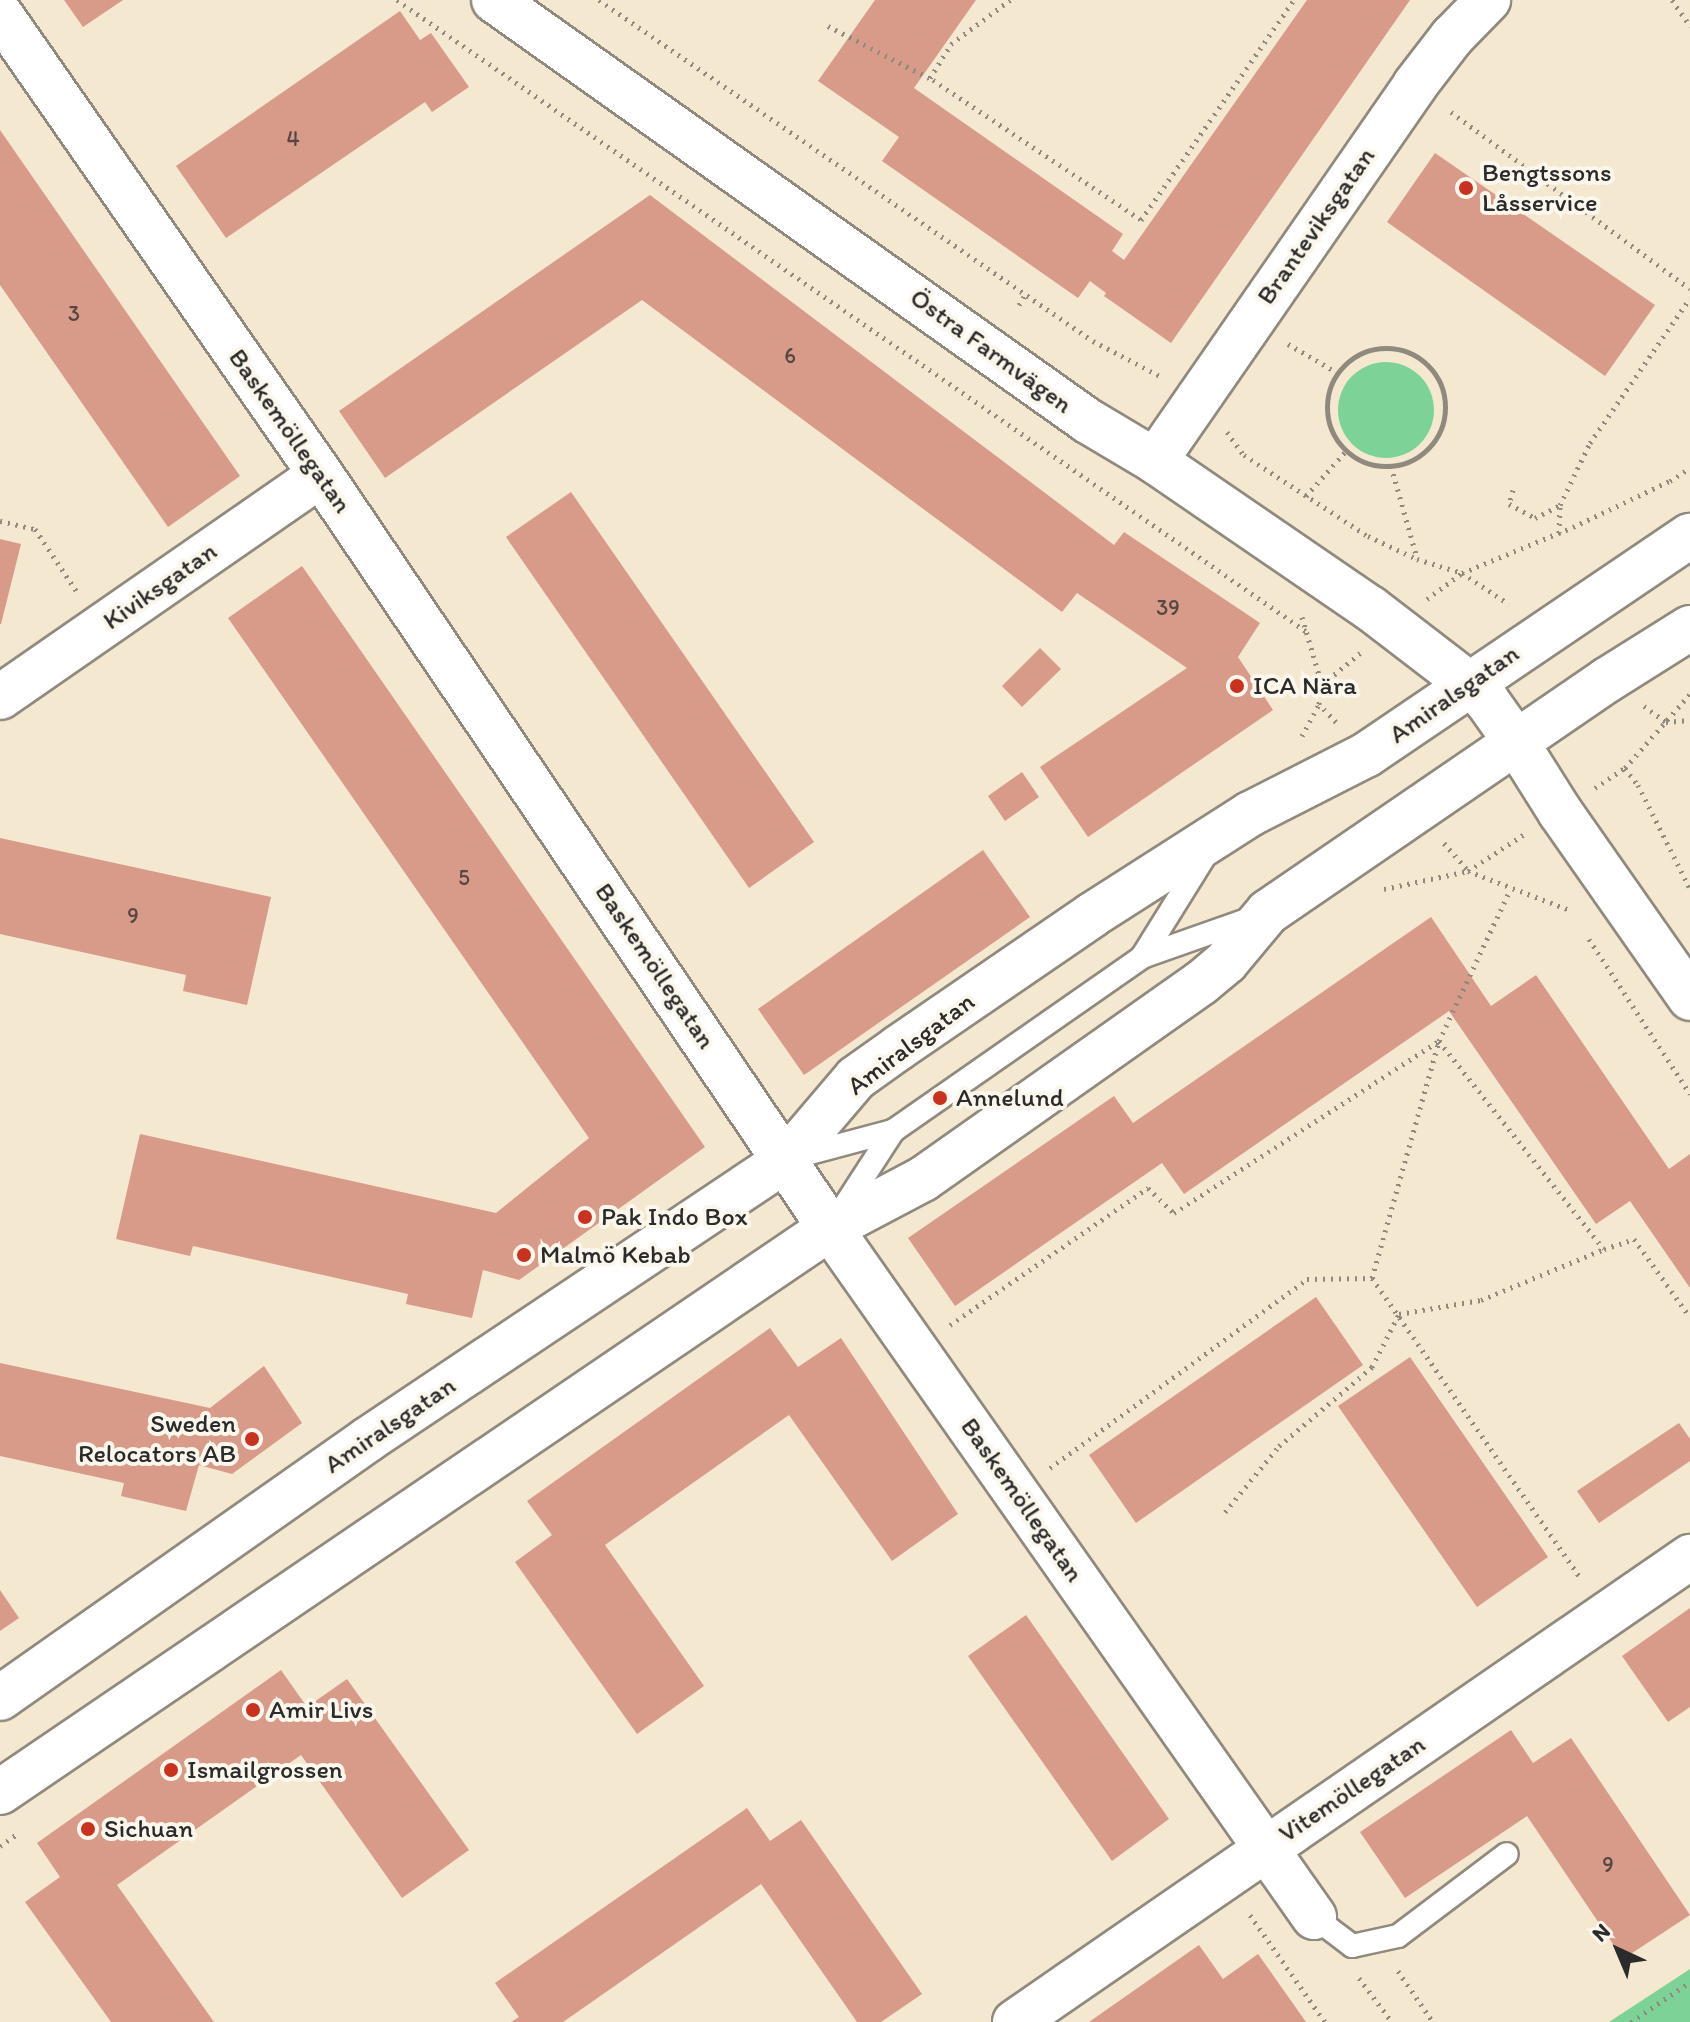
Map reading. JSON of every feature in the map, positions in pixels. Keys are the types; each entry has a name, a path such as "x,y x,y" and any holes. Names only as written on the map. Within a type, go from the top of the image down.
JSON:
{"street":[{"name":"Östra Farmvägen","path":"494,0 1088,421 1155,461 1370,608 1478,693 1516,742 1560,812 1690,998"},
{"name":"Branteviksgatan","path":"1155,461 1194,400 1415,85 1452,37 1488,0"},
{"name":"Baskemöllegatan","path":"0,14 321,475 787,1159 830,1228 1314,1917"},
{"name":"Kiviksgatan","path":"0,697 321,475"},
{"name":"Amiralsgatan","path":"0,1698 367,1440 787,1159 856,1078 1092,915 1250,814 1478,693 1690,536"},
{"path":"0,1792 830,1228 923,1179 1191,990 1226,962 1268,912 1516,742 1690,628"},
{"name":"Vitemöllegatan","path":"1015,2022 1690,1557"}],"lane":[{"path":"1142,957 1219,833"},
{"path":"787,1159 893,1131 1142,957 1268,912"},
{"path":"830,1228 893,1131"},
{"path":"1314,1917 1352,1946 1398,1936 1507,1854"}],"path":[{"path":"397,0 1307,632 1322,685"},
{"path":"599,0 1093,341 1149,367 1217,417 1244,455 1368,536 1417,559 1462,573 1559,533 1670,481 1690,468"},
{"path":"930,78 951,44 1010,0"},
{"path":"828,26 930,78 1141,220 1294,0"},
{"path":"1672,0 1690,26"},
{"path":"1415,85 1690,289"},
{"path":"1019,305 1025,295"},
{"path":"1559,533 1560,505 1590,443 1690,298"},
{"path":"1249,322 1338,373"},
{"path":"1385,347 1420,358 1442,386 1446,404 1437,439 1424,453 1408,462 1391,466 1375,465 1346,451 1329,422 1330,388 1338,373 1351,359 1385,347"},
{"path":"1306,496 1346,451"},
{"path":"1391,466 1417,559"},
{"path":"1513,490 1509,504 1535,518 1560,505"},
{"path":"0,521 35,529 101,628"},
{"path":"1690,694 1625,768 1638,785 1690,889"},
{"path":"1298,743 1319,704"},
{"path":"1666,722 1690,720"},
{"path":"1380,890 1468,871 1510,890 1572,911 1580,924"},
{"path":"1372,1278 1439,1041 1510,890"},
{"path":"1588,937 1690,1094"},
{"path":"1439,1041 1604,1249"},
{"path":"947,1326 1148,1188 1174,1213 1439,1041"},
{"path":"1399,1314 1481,1300 1634,1239 1690,1317"},
{"path":"1372,1278 1588,1588"},
{"path":"1017,1492 1307,1279 1372,1278"},
{"path":"1225,1512 1279,1446 1372,1367 1399,1314"},
{"path":"1223,1877 1325,2022"},
{"path":"1631,2022 1690,1982"}],"green space":[{"path":"1386,362 1404,366 1420,376 1430,392 1434,410 1430,428 1420,444 1404,454 1386,458 1368,454 1352,444 1342,428 1338,410 1342,392 1352,376 1368,366"},
{"path":"1690,1969 1690,2022 1609,2022"}],"building":[{"path":"64,0 123,0 83,27"},
{"path":"875,0 976,0 914,88 1123,234 1112,251 1124,260 1307,0 1410,0 1171,343 1104,296 1106,293 1090,281 1078,298 882,161 899,137 818,81"},
{"path":"400,11 420,40 431,33 469,87 432,112 425,102 226,238 176,166"},
{"path":"0,130 240,476 168,527 0,285"},
{"path":"1435,153 1655,305 1605,376 1387,222"},
{"path":"650,195 1114,545 1124,532 1260,623 1238,657 1273,710 1088,837 1040,767 1187,668 1077,593 1062,612 642,300 385,478 339,411"},
{"path":"571,492 814,842 749,888 506,537"},
{"path":"0,539 21,544 1,624 0,624"},
{"path":"302,566 705,1147 519,1280 483,1270 472,1318 406,1304 408,1294 193,1246 190,1256 116,1239 140,1134 496,1213 589,1138 228,618"},
{"path":"1040,648 1061,669 1022,707 1002,686"},
{"path":"1022,772 1039,797 1005,821 988,796"},
{"path":"0,838 271,897 247,1005 183,991 186,975 0,934"},
{"path":"983,850 1030,917 804,1075 758,1009"},
{"path":"1431,917 1491,1006 1536,975 1669,1169 1690,1154 1690,1288 1630,1201 1596,1224 1449,1011 1184,1194 1162,1163 955,1306 908,1238 1114,1096 1133,1123"},
{"path":"1316,1297 1363,1365 1136,1523 1089,1455"},
{"path":"770,1328 798,1367 841,1338 958,1514 892,1561 789,1415 605,1545 704,1686 637,1734 515,1562 552,1535 527,1501"},
{"path":"1410,1357 1548,1557 1477,1607 1338,1406"},
{"path":"0,1363 210,1408 264,1366 302,1423 232,1474 199,1465 186,1511 121,1496 124,1483 0,1456"},
{"path":"1679,1423 1690,1439 1690,1461 1599,1523 1577,1491"},
{"path":"0,1590 19,1618 0,1631"},
{"path":"1690,1608 1690,1707 1668,1722 1622,1656"},
{"path":"1026,1615 1169,1819 1112,1861 968,1656"},
{"path":"281,1670 307,1707 347,1679 469,1850 402,1898 301,1755 117,1885 214,2022 111,2022 25,1902 60,1877 37,1843"},
{"path":"1511,1730 1533,1763 1571,1738 1690,1915 1623,1959 1527,1816 1405,1898 1360,1832"},
{"path":"747,1808 770,1841 801,1820 922,1994 881,2022 857,2022 761,1884 563,2022 511,2022 519,2017 495,1983"},
{"path":"1199,1945 1223,1979 1258,1954 1306,2022 1089,2022"}],"place":[{"name":"Bengtssons Låsservice","path":"1466,188"},
{"name":"ICA Nära","path":"1237,686"},
{"name":"Annelund","path":"940,1098"},
{"name":"Pak Indo Box","path":"585,1217"},
{"name":"Malmö Kebab","path":"524,1255"},
{"name":"Sweden Relocators AB","path":"252,1439"},
{"name":"Amir Livs","path":"253,1710"},
{"name":"Ismailgrossen","path":"171,1770"},
{"name":"Sichuan","path":"88,1829"}]}
